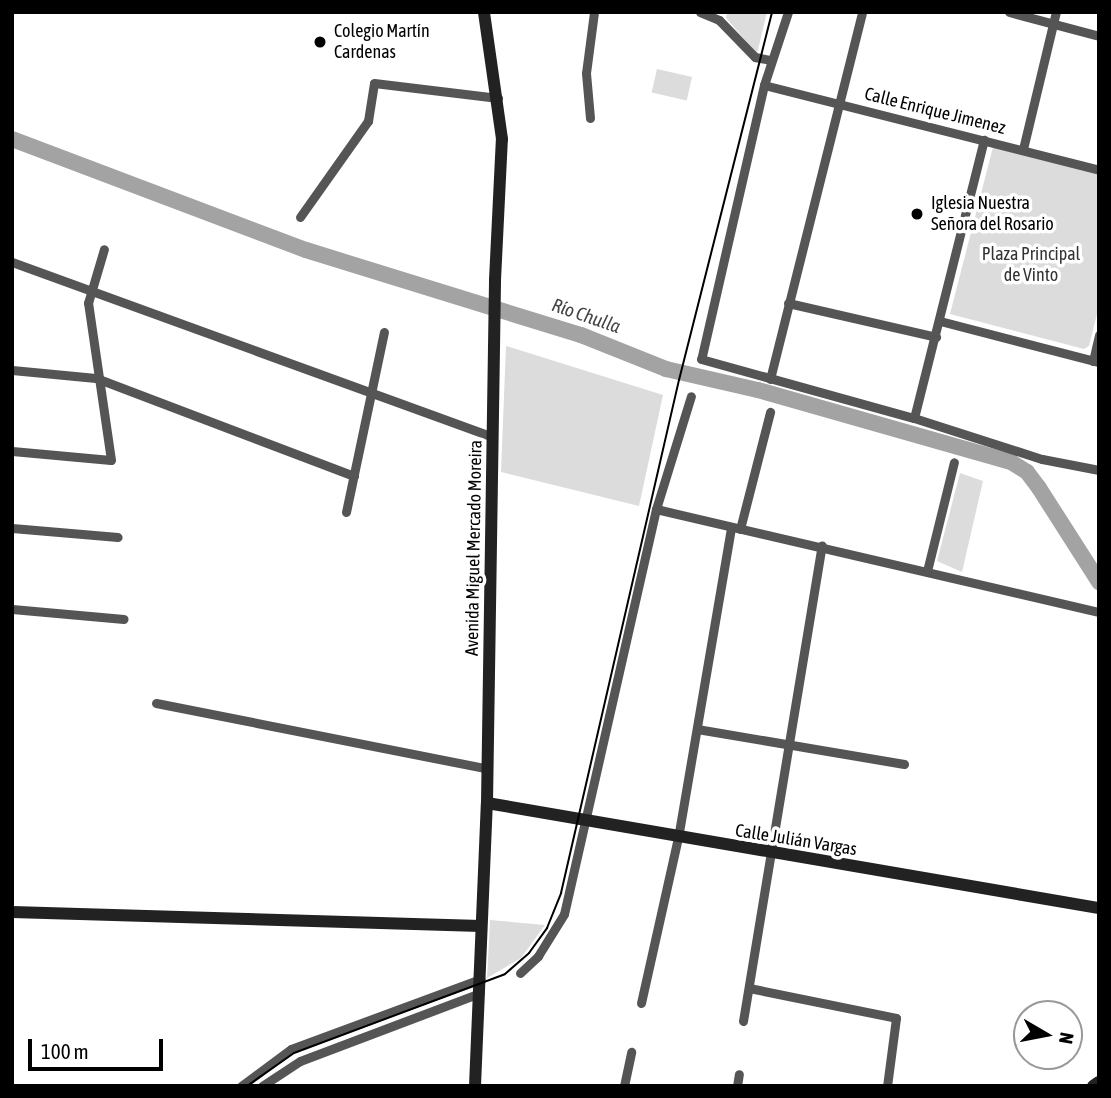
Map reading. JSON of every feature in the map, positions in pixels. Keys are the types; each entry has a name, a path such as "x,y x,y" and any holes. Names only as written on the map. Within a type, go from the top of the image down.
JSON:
{"main road":[{"name":"Avenida Miguel Mercado Moreira","path":"475,1086 488,769 495,305 502,139 484,12"},
{"name":"Calle Julián Vargas","path":"487,803 678,838 1099,908"},
{"path":"12,912 481,926"},
{"path":"1093,1086 1099,1082"}],"street":[{"path":"590,118 586,72 594,12"},
{"path":"700,12 720,16 755,57 771,60"},
{"path":"789,12 764,85 701,359 914,418 1042,459 1099,470"},
{"path":"770,379 862,12"},
{"path":"1009,12 1099,36"},
{"path":"1023,149 1056,12"},
{"path":"300,218 368,121 374,83 498,98"},
{"name":"Calle Enrique Jimenez","path":"764,85 1099,170"},
{"path":"914,418 984,140"},
{"path":"12,451 111,460 96,378 88,303 104,249"},
{"path":"12,262 493,437"},
{"path":"788,303 936,337"},
{"path":"940,321 1096,362 1099,335"},
{"path":"346,512 384,332"},
{"path":"12,370 96,378 354,475"},
{"path":"520,973 538,956 564,914 656,509 691,396"},
{"path":"641,1003 678,838 736,528 770,412"},
{"path":"927,571 954,462"},
{"path":"656,509 1099,612"},
{"path":"12,527 118,537"},
{"path":"743,1021 822,546"},
{"path":"12,609 124,619"},
{"path":"156,703 488,769"},
{"path":"697,729 904,764"},
{"path":"241,1086 290,1049 480,979"},
{"path":"749,988 896,1018 887,1086"},
{"path":"262,1086 300,1061 480,993"},
{"path":"624,1086 631,1052"},
{"path":"737,1086 739,1074"}],"green space":[{"path":"727,12 767,12 757,54 726,18"},
{"path":"657,69 692,77 687,100 652,92"},
{"name":"Plaza Principal de Vinto","path":"993,147 1099,174 1099,306 1089,346 1084,349 950,314"},
{"path":"506,346 663,395 639,506 501,472"},
{"path":"960,473 983,481 962,572 937,561"},
{"path":"490,920 545,925 521,958 487,978"}],"waterway":[{"name":"Río Chulla","path":"12,139 306,250 581,335 666,369 758,390 1011,462 1027,472 1039,488 1099,582"}],"tram line":[{"path":"247,1086 294,1053 505,974 529,953 547,928 561,893 679,380 772,12"}],"place":[{"name":"Colegio Martín Cardenas","path":"320,42"},
{"name":"Iglesia Nuestra Señora del Rosario","path":"917,214"}]}
